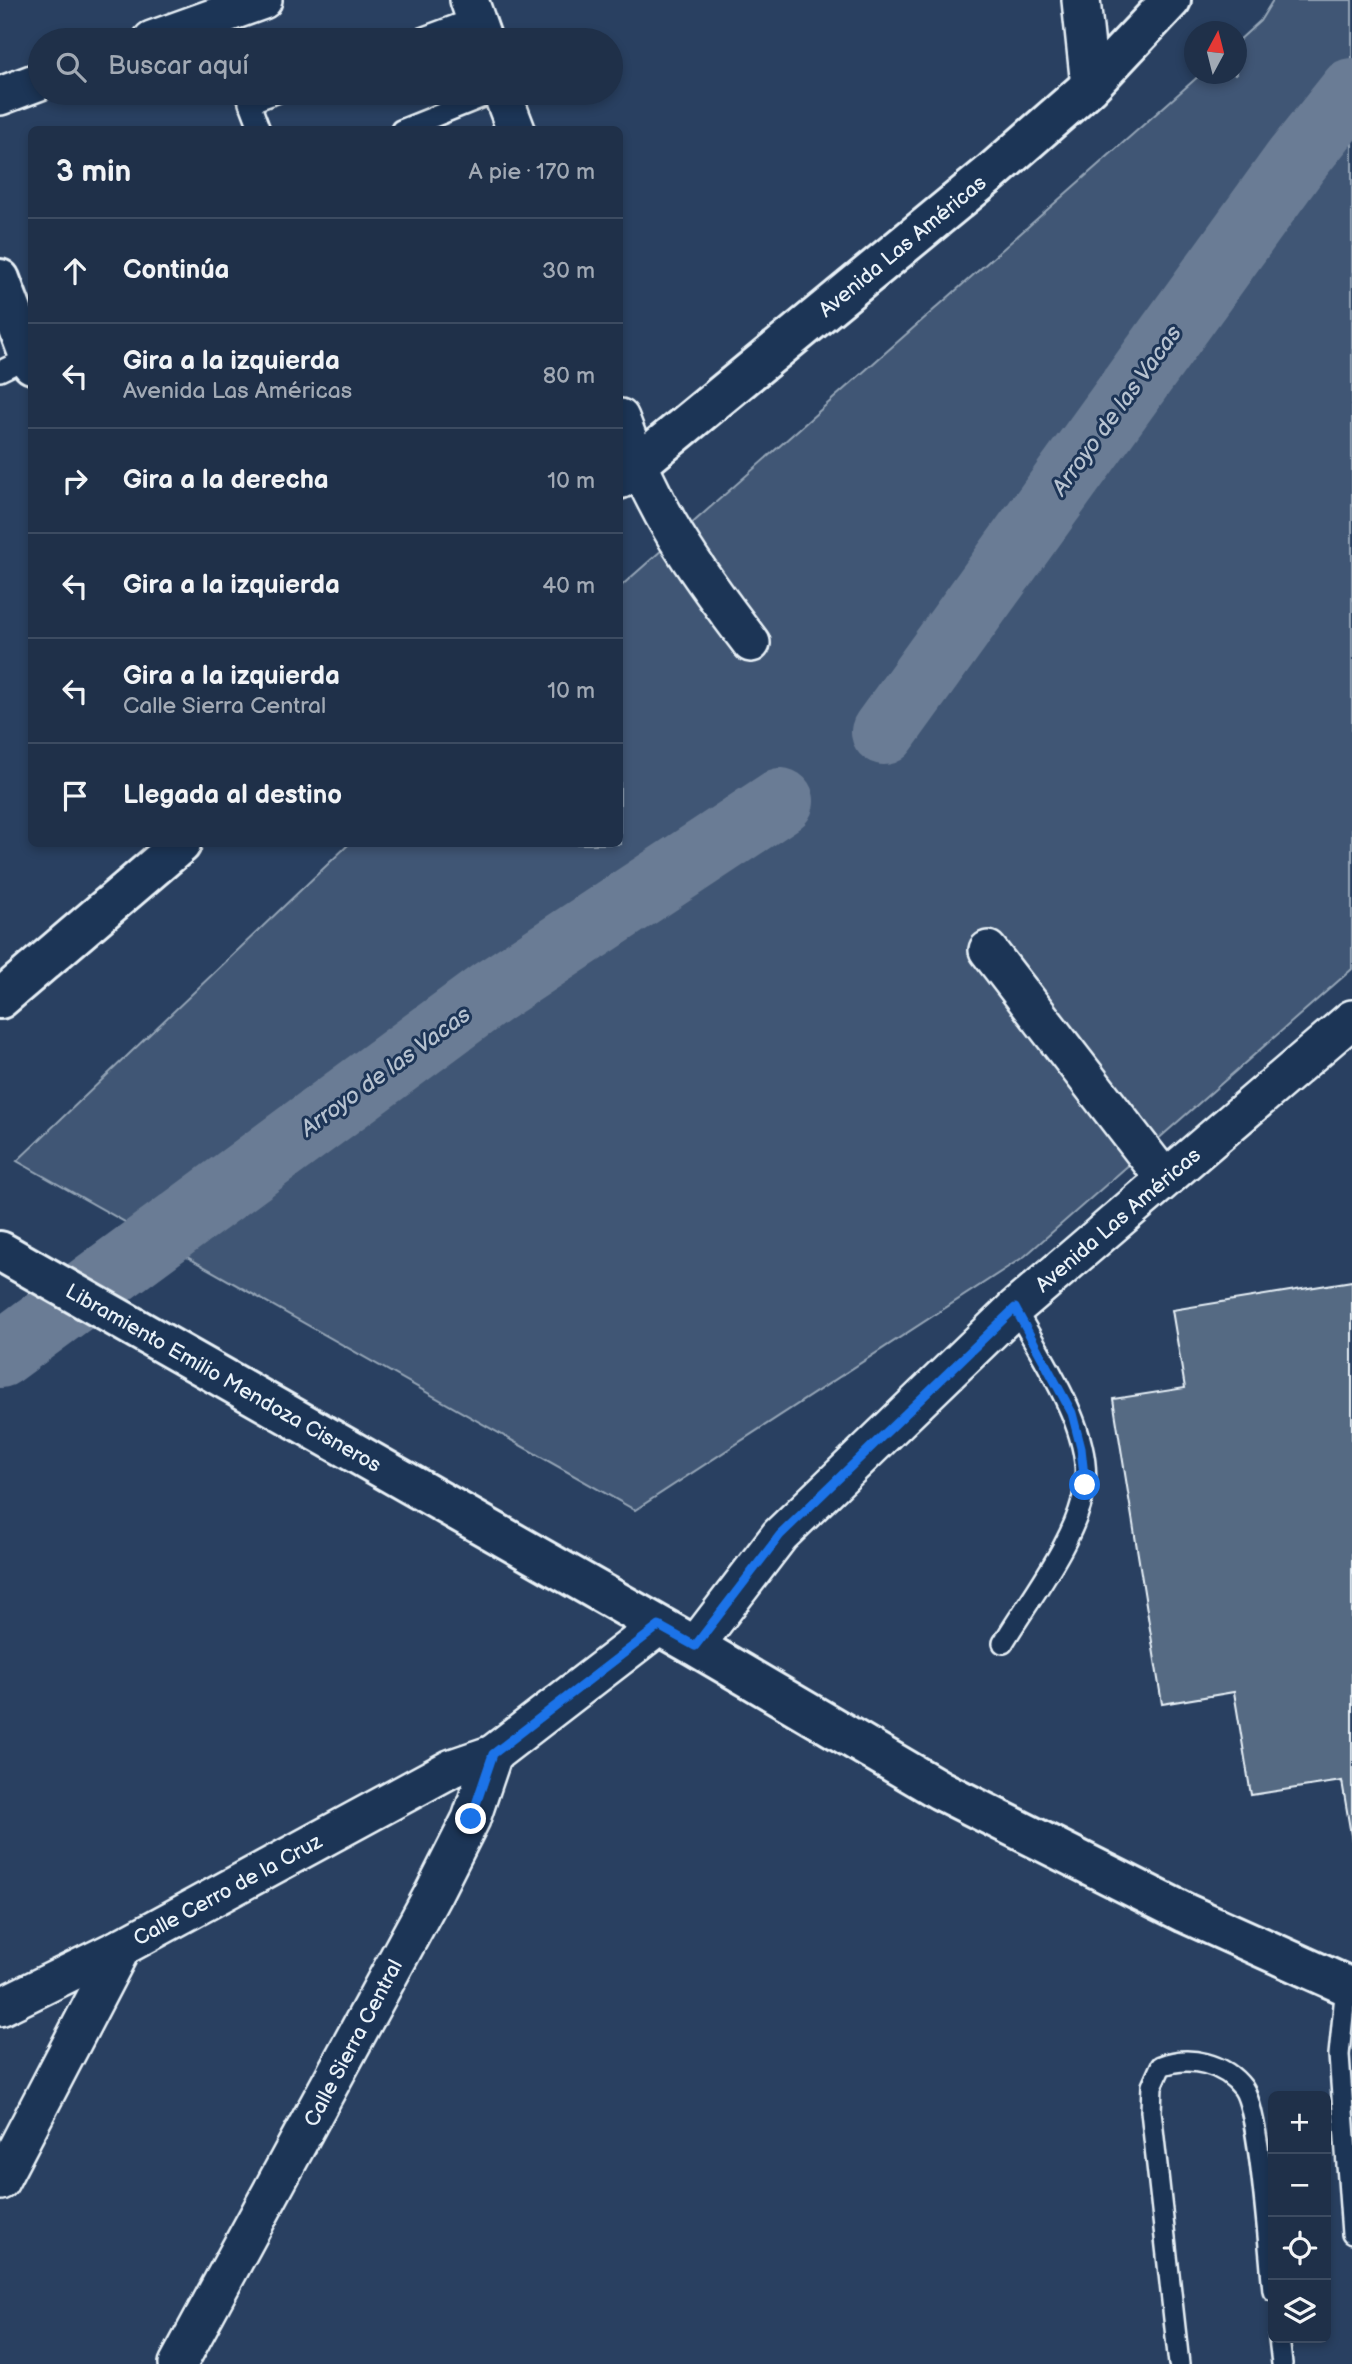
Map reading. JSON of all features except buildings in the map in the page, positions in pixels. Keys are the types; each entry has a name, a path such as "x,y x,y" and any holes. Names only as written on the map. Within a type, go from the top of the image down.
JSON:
{"main road":[{"name":"Avenida Las Américas","path":"628,472 992,173 1090,86 1171,0"},
{"path":"0,279 20,364"},
{"path":"0,999 177,847"},
{"name":"Libramiento Emilio Mendoza Cisneros","path":"0,1251 446,1507 695,1646 940,1790 1185,1913 1349,1986"}],"street":[{"path":"222,28 263,0"},
{"path":"1081,0 1090,86"},
{"path":"0,96 28,86"},
{"path":"507,105 514,126"},
{"path":"623,438 628,472 661,515 693,567 751,643"},
{"path":"988,950 1164,1178"},
{"name":"Avenida Las Américas","path":"695,1646 780,1535 1015,1308 1352,1019"},
{"path":"493,1754 659,1626"},
{"name":"Calle Cerro de la Cruz","path":"0,2007 122,1947 452,1768 493,1754"},
{"name":"Calle Sierra Central","path":"178,2364 434,1892 471,1819 493,1754"},
{"path":"0,2180 122,1947"}],"lane":[{"path":"450,28 476,19"},
{"path":"251,105 258,126"},
{"path":"411,126 463,105"},
{"path":"1003,1643 1072,1529 1085,1485 1081,1448 1072,1413 1015,1308"},
{"path":"1349,1986 1339,2055 1352,2234"},
{"path":"1179,2364 1151,2111 1153,2086 1161,2066 1178,2059 1205,2062 1244,2089 1253,2120 1272,2280"},
{"path":"1280,2343 1282,2364"}],"shaded area":[{"path":"1273,0 1352,0 1352,969 1025,1256 635,1510 17,1161 346,847 623,847 623,584 1190,84 1247,84 1247,33 1260,21"}],"waterway":[{"name":"Arroyo de las Vacas","path":"884,732 1296,161 1352,91"},
{"name":"Arroyo de las Vacas","path":"0,1355 492,992 781,801"}],"route":[{"path":"471,1819 493,1754 659,1626 695,1646 780,1535 1015,1308 1072,1413 1081,1448 1085,1485"}]}
